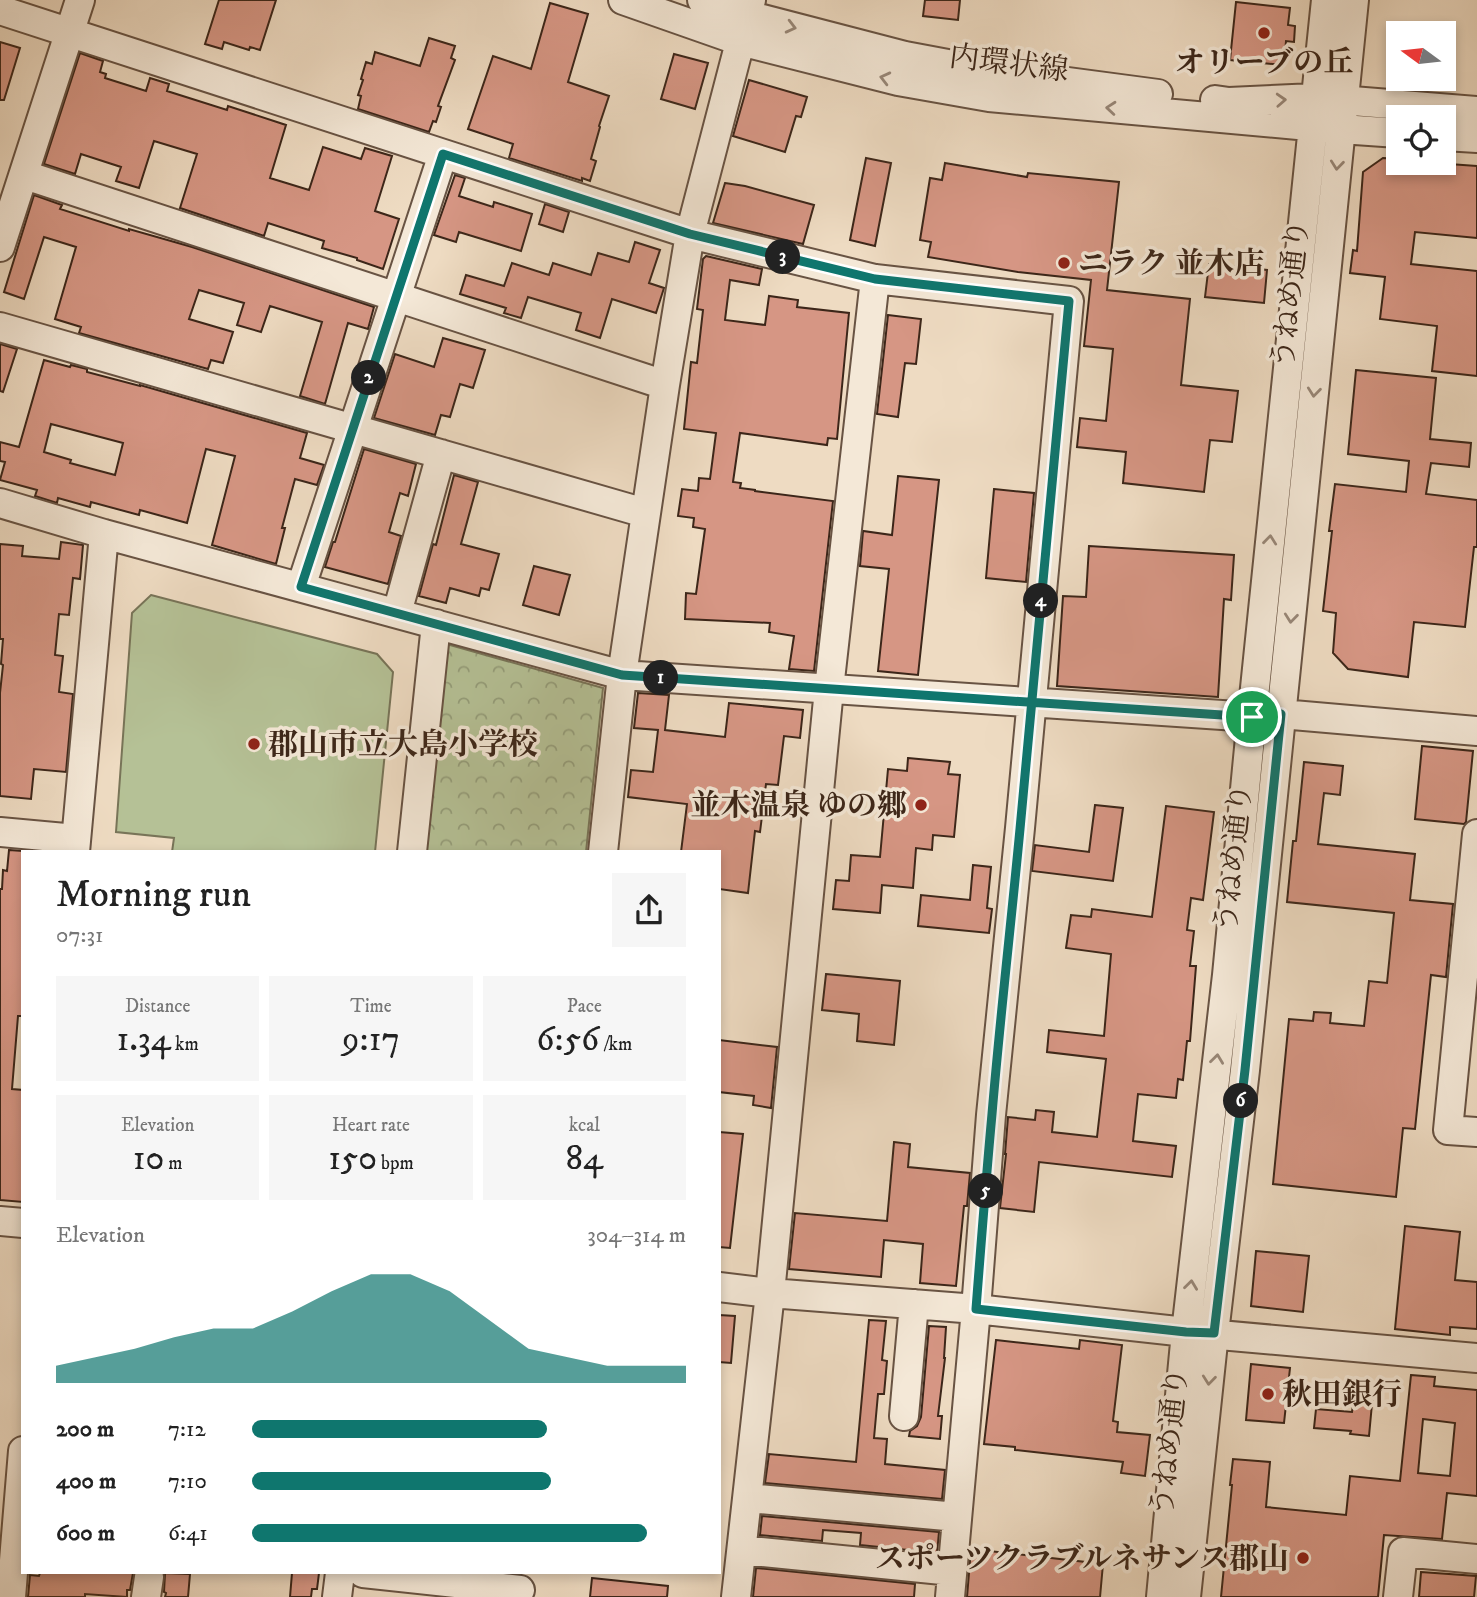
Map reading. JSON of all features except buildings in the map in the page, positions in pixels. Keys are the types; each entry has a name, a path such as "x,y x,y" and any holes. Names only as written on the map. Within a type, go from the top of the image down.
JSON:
{"street":[{"path":"0,247 80,0"},
{"name":"内環状線","path":"624,0 746,19"},
{"name":"内環状線","path":"702,0 898,81 989,97 1314,112 1344,101 1477,111"},
{"name":"うねめ通り","path":"1161,1597 1186,1332 1227,975 1326,0"},
{"name":"うねめ通り","path":"1186,1597 1245,1070 1354,0"},
{"path":"0,10 690,234 875,279 1069,301 991,1115 951,1584 742,1550"},
{"path":"603,850 622,675 690,234 746,19"},
{"name":"内環状線","path":"1314,112 1341,129 1386,132"},
{"path":"1456,137 1477,138"},
{"path":"301,587 443,154"},
{"path":"24,175 665,385"},
{"path":"736,1597 770,1293 829,689 875,279"},
{"path":"0,327 645,513"},
{"path":"397,613 441,454"},
{"path":"0,503 104,534 622,675 1252,717 1281,714 1477,731"},
{"path":"0,832 76,846 104,534"},
{"path":"412,850 436,624"},
{"path":"1477,834 1448,1130 1477,1132"},
{"path":"0,1221 21,1223"},
{"path":"721,1287 1477,1358"},
{"path":"904,1416 914,1304"},
{"path":"11,1597 8,1529 21,1461"},
{"path":"748,1498 957,1517"},
{"path":"1398,1597 1403,1552 1477,1559"},
{"path":"337,1597 340,1574"},
{"path":"374,1574 520,1587"}],"green space":[{"name":"郡山市立大島小学校","path":"151,595 377,654 393,672 375,850 172,850 174,838 116,832 132,613"},
{"path":"443,643 603,688 586,850 421,850"}],"place":[{"name":"オリーブの丘","path":"1264,33"},
{"name":"ニラク 並木店","path":"1064,263"},
{"name":"郡山市立大島小学校","path":"254,744"},
{"name":"並木温泉 ゆの郷","path":"921,805"},
{"name":"秋田銀行","path":"1268,1394"},
{"name":"スポーツクラブルネサンス郡山","path":"1303,1558"}],"route":[{"path":"1252,717 1032,702 622,675 301,587 443,154 690,234 875,279 1069,301 1051,501 1032,702 1028,741 1020,828 991,1115 976,1309 1214,1333 1245,1070 1281,714 1252,717"}]}
